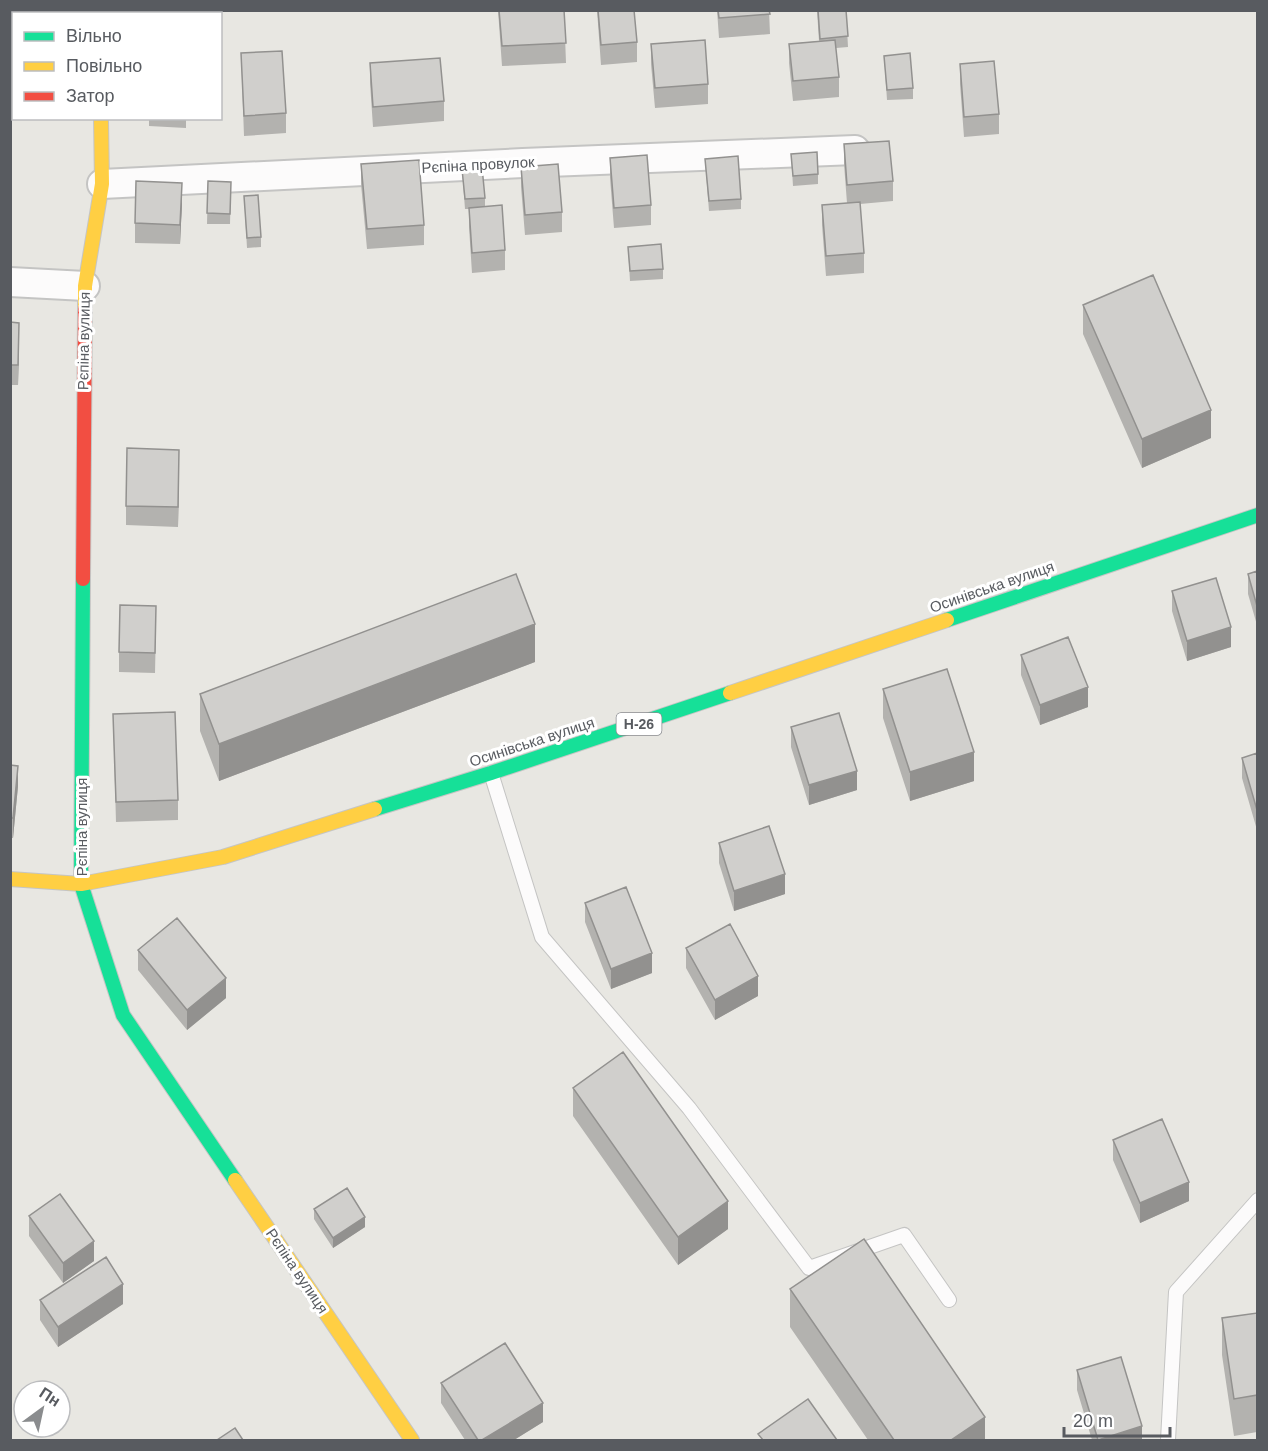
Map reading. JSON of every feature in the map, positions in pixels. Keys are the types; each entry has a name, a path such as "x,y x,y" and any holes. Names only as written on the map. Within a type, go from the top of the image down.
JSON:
{"street":[{"name":"Рєпіна вулиця","path":"101,120 102,184 84,286 81,884 123,1014 412,1440"},
{"name":"Рєпіна провулок","path":"102,184 523,163 855,150"},
{"path":"10,282 84,286"},
{"name":"Осинівська вулиця","path":"10,879 81,884 223,857 491,773 1257,515"}],"lane":[{"path":"491,773 542,937 689,1108 809,1268 904,1235 949,1300"},
{"path":"1168,1440 1176,1292 1257,1200"}],"building":[{"path":"499,10 564,10 566,43 502,46"},
{"path":"598,10 634,10 637,42 601,45"},
{"path":"718,10 769,10 770,14 719,18"},
{"path":"818,10 846,10 848,36 820,39"},
{"path":"705,40 708,84 655,88 651,44"},
{"path":"835,40 839,77 793,81 789,44"},
{"path":"282,51 286,113 244,116 241,53"},
{"path":"910,53 913,88 887,90 884,56"},
{"path":"440,58 444,101 373,107 370,63"},
{"path":"994,61 999,114 964,117 960,64"},
{"path":"889,141 893,181 847,185 844,144"},
{"path":"817,152 818,174 793,176 791,154"},
{"path":"647,155 651,205 614,208 610,158"},
{"path":"738,156 741,199 709,201 705,159"},
{"path":"419,160 424,225 367,229 361,164"},
{"path":"558,164 562,212 525,215 521,167"},
{"path":"482,167 485,198 465,199 462,169"},
{"path":"136,181 182,183 180,225 135,223"},
{"path":"208,181 231,182 230,214 207,213"},
{"path":"258,195 261,237 247,238 244,196"},
{"path":"860,202 864,253 826,256 822,205"},
{"path":"502,205 505,250 472,253 469,208"},
{"path":"661,244 663,269 630,271 628,247"},
{"path":"1153,275 1211,410 1142,439 1083,305"},
{"path":"10,322 19,323 18,365 10,365"},
{"path":"127,448 179,450 178,507 126,506"},
{"path":"1257,571 1257,606 1248,574"},
{"path":"516,574 535,624 219,744 200,694"},
{"path":"1216,578 1231,627 1187,641 1172,591"},
{"path":"120,605 156,606 155,653 119,652"},
{"path":"1068,637 1088,687 1040,705 1021,655"},
{"path":"947,669 974,752 910,772 883,689"},
{"path":"175,712 178,800 116,802 113,714"},
{"path":"839,713 857,771 809,785 791,727"},
{"path":"1257,753 1257,810 1242,758"},
{"path":"10,765 18,766 13,818 10,818"},
{"path":"769,826 785,874 734,891 719,843"},
{"path":"626,887 652,953 611,969 585,903"},
{"path":"177,918 226,978 187,1010 138,950"},
{"path":"730,924 758,976 715,1000 686,948"},
{"path":"623,1052 728,1201 678,1237 573,1088"},
{"path":"1162,1119 1189,1182 1140,1203 1113,1140"},
{"path":"347,1188 365,1217 333,1238 314,1209"},
{"path":"60,1194 94,1241 63,1263 29,1216"},
{"path":"864,1239 985,1417 951,1440 894,1440 790,1289"},
{"path":"106,1257 123,1284 58,1327 40,1300"},
{"path":"1257,1313 1257,1395 1234,1399 1222,1318"},
{"path":"505,1343 543,1403 482,1440 478,1440 441,1383"},
{"path":"1121,1357 1142,1426 1098,1440 1077,1370"},
{"path":"808,1399 837,1440 763,1440 758,1434"},
{"path":"235,1428 243,1440 217,1440"}],"traffic: fast":[{"path":"947,620 1258,515"},
{"path":"83,579 81,884 123,1015 235,1180"},
{"path":"375,809 491,773 730,693"}],"traffic: slow":[{"path":"85,309 85,286 102,184 101,120"},
{"path":"730,693 947,620"},
{"path":"10,879 81,884 223,857 375,809"},
{"path":"235,1180 412,1440"}],"traffic: jam":[{"path":"83,579 85,309"}]}
